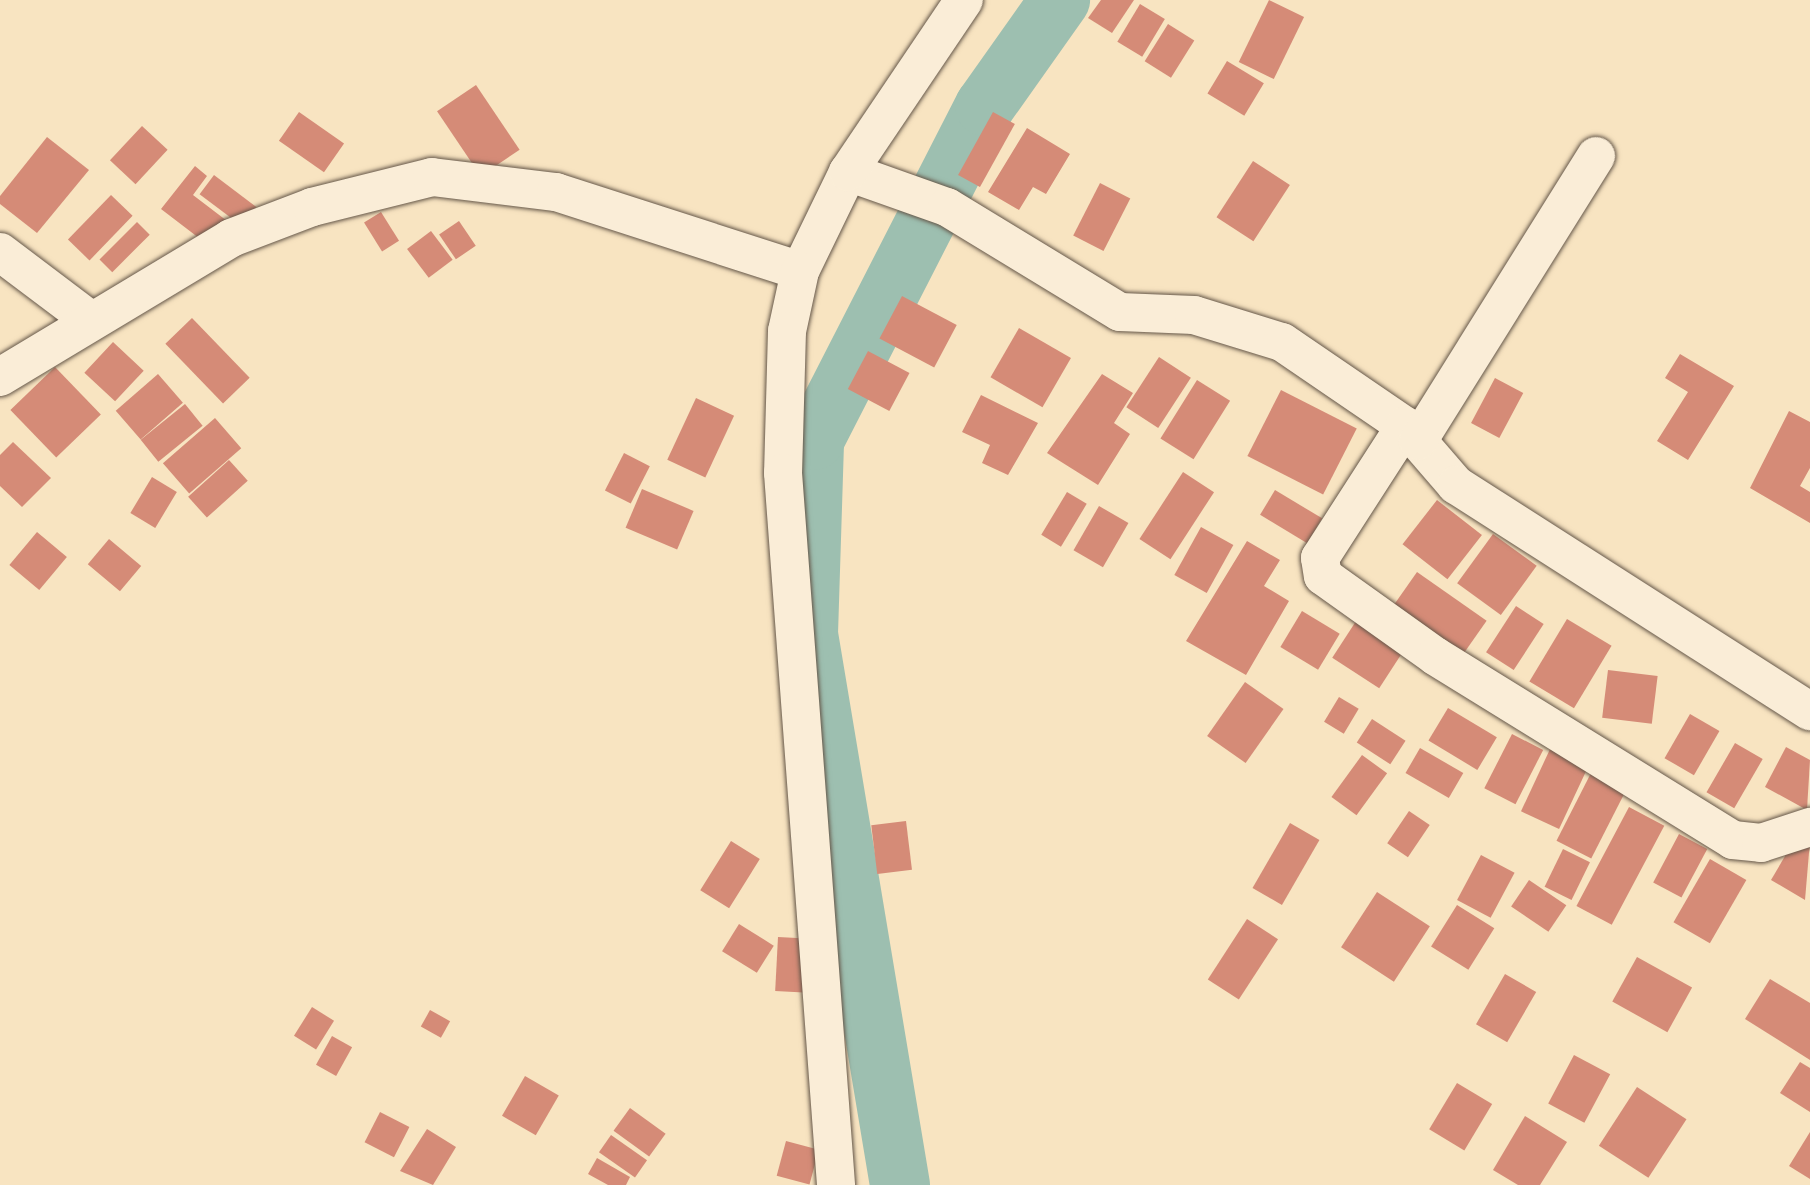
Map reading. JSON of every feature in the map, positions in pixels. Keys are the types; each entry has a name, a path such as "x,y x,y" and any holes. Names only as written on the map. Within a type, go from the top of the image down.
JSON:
{"street":[{"path":"836,1185 783,473 787,331 800,271 865,178 964,0"},
{"path":"1596,156 1412,434 1320,558 1323,576 1435,656 1733,840 1761,843 1810,827"},
{"path":"0,377 89,319 231,238 312,207 432,177 556,192 800,271"},
{"path":"865,178 947,207 1120,312 1194,315 1282,342 1412,434 1456,485 1810,711"},
{"path":"0,252 89,319"}],"building":[{"path":"1101,0 1134,0 1112,33 1088,18"},
{"path":"1269,0 1304,17 1274,79 1239,62"},
{"path":"1140,4 1165,19 1142,57 1117,42"},
{"path":"1168,24 1194,40 1171,78 1145,61"},
{"path":"1227,61 1264,83 1244,116 1207,94"},
{"path":"476,85 520,150 481,176 437,111"},
{"path":"299,112 344,144 324,172 279,141"},
{"path":"993,112 1015,124 980,187 958,175"},
{"path":"142,126 168,150 136,184 110,160"},
{"path":"1027,128 1070,154 1046,194 1033,187 1019,210 988,192"},
{"path":"47,137 89,170 37,233 0,204 0,196"},
{"path":"1253,161 1290,185 1253,241 1217,217"},
{"path":"195,166 207,176 193,195 231,224 212,248 161,209"},
{"path":"214,175 256,207 242,226 200,194"},
{"path":"1100,183 1130,198 1104,251 1073,236"},
{"path":"111,195 133,216 90,260 68,240"},
{"path":"381,212 399,241 382,251 364,223"},
{"path":"459,221 476,246 456,259 439,234"},
{"path":"137,222 150,235 112,272 100,259"},
{"path":"431,231 453,260 429,278 407,249"},
{"path":"902,296 957,325 934,367 879,338"},
{"path":"192,318 250,378 223,403 165,344"},
{"path":"1019,328 1071,358 1042,407 990,377"},
{"path":"113,342 144,371 115,401 84,373"},
{"path":"868,351 909,373 889,411 848,389"},
{"path":"1680,354 1734,386 1688,460 1657,441 1688,392 1665,378"},
{"path":"1159,357 1191,378 1158,428 1126,407"},
{"path":"55,367 101,414 56,458 10,410"},
{"path":"158,374 183,403 141,439 116,411"},
{"path":"1102,374 1133,393 1114,423 1130,434 1098,485 1047,453"},
{"path":"1495,378 1523,393 1499,438 1471,423"},
{"path":"1197,380 1230,401 1194,459 1160,439"},
{"path":"1281,390 1357,429 1323,495 1247,456"},
{"path":"981,395 1038,423 1008,475 982,463 990,445 962,432"},
{"path":"696,398 734,416 705,477 667,460"},
{"path":"185,404 203,426 158,462 141,440"},
{"path":"1789,411 1810,422 1810,468 1800,486 1810,492 1810,523 1750,488"},
{"path":"215,418 241,448 189,493 163,463"},
{"path":"13,442 51,478 22,507 0,486 0,455"},
{"path":"624,453 650,466 631,504 605,490"},
{"path":"229,460 248,481 207,518 188,497"},
{"path":"1183,472 1214,492 1170,559 1139,539"},
{"path":"152,477 177,492 155,528 130,513"},
{"path":"642,489 694,511 677,550 626,528"},
{"path":"1275,490 1322,518 1307,543 1260,515"},
{"path":"1067,492 1087,504 1061,547 1041,535"},
{"path":"1437,500 1482,535 1447,579 1403,544"},
{"path":"1099,506 1128,523 1103,567 1074,550"},
{"path":"1201,527 1233,545 1207,593 1174,575"},
{"path":"37,532 67,557 39,590 9,565"},
{"path":"1493,534 1537,566 1501,615 1457,583"},
{"path":"109,539 141,566 120,591 88,564"},
{"path":"1247,541 1280,560 1264,586 1289,601 1246,675 1186,641"},
{"path":"1417,572 1487,621 1457,663 1387,615"},
{"path":"1516,606 1544,624 1514,670 1486,652"},
{"path":"1302,611 1340,634 1318,670 1280,647"},
{"path":"1360,615 1407,645 1379,688 1332,658"},
{"path":"1567,619 1612,646 1574,708 1529,682"},
{"path":"1608,670 1658,676 1652,724 1602,718"},
{"path":"1245,682 1284,709 1246,763 1207,736"},
{"path":"1339,697 1359,709 1344,734 1324,722"},
{"path":"1448,708 1497,737 1477,770 1428,741"},
{"path":"1690,714 1719,731 1694,775 1664,758"},
{"path":"1372,719 1406,741 1390,764 1357,742"},
{"path":"1512,734 1543,750 1515,804 1484,788"},
{"path":"1735,743 1763,759 1734,808 1706,792"},
{"path":"1551,747 1589,765 1559,829 1521,811"},
{"path":"1786,747 1810,760 1807,810 1765,787"},
{"path":"1420,748 1463,773 1449,798 1406,773"},
{"path":"1362,755 1387,773 1357,815 1331,797"},
{"path":"1591,773 1626,791 1591,858 1556,841"},
{"path":"1629,807 1664,826 1612,925 1576,906"},
{"path":"1409,811 1430,825 1408,857 1387,843"},
{"path":"906,821 912,870 877,874 871,825"},
{"path":"1290,823 1319,840 1282,905 1252,888"},
{"path":"1679,834 1707,849 1681,898 1653,883"},
{"path":"1798,834 1810,841 1805,900 1771,880"},
{"path":"731,841 760,859 729,908 700,890"},
{"path":"1563,849 1590,862 1572,900 1545,887"},
{"path":"1481,855 1515,873 1491,918 1457,900"},
{"path":"1710,859 1746,880 1710,943 1674,922"},
{"path":"1529,880 1566,905 1548,932 1511,907"},
{"path":"1377,892 1430,926 1394,982 1341,947"},
{"path":"1457,905 1494,928 1468,970 1431,947"},
{"path":"1247,919 1278,939 1239,1000 1208,979"},
{"path":"739,924 774,946 757,973 722,951"},
{"path":"778,937 811,939 808,993 775,991"},
{"path":"1637,957 1692,988 1667,1032 1612,1002"},
{"path":"1505,974 1536,992 1507,1042 1476,1024"},
{"path":"1770,979 1810,1003 1810,1060 1745,1019"},
{"path":"312,1007 334,1021 316,1050 294,1036"},
{"path":"430,1010 450,1021 441,1038 421,1027"},
{"path":"332,1036 352,1047 336,1076 316,1065"},
{"path":"1574,1055 1610,1074 1584,1123 1548,1104"},
{"path":"1800,1062 1810,1068 1810,1112 1780,1093"},
{"path":"525,1076 559,1096 536,1135 502,1116"},
{"path":"1457,1083 1492,1104 1464,1150 1429,1129"},
{"path":"1637,1087 1686,1119 1648,1178 1599,1146"},
{"path":"630,1108 666,1134 649,1157 614,1131"},
{"path":"380,1112 409,1127 394,1157 365,1142"},
{"path":"1525,1116 1567,1142 1540,1185 1518,1185 1493,1170"},
{"path":"427,1129 456,1147 433,1185 400,1171"},
{"path":"1810,1132 1810,1179 1789,1166"},
{"path":"611,1135 647,1160 635,1177 599,1152"},
{"path":"786,1141 819,1150 810,1185 777,1176"},
{"path":"597,1158 630,1177 626,1185 608,1185 588,1174"}],"waterway":[{"path":"900,1185 808,634 814,440 985,106 1060,0"}]}
